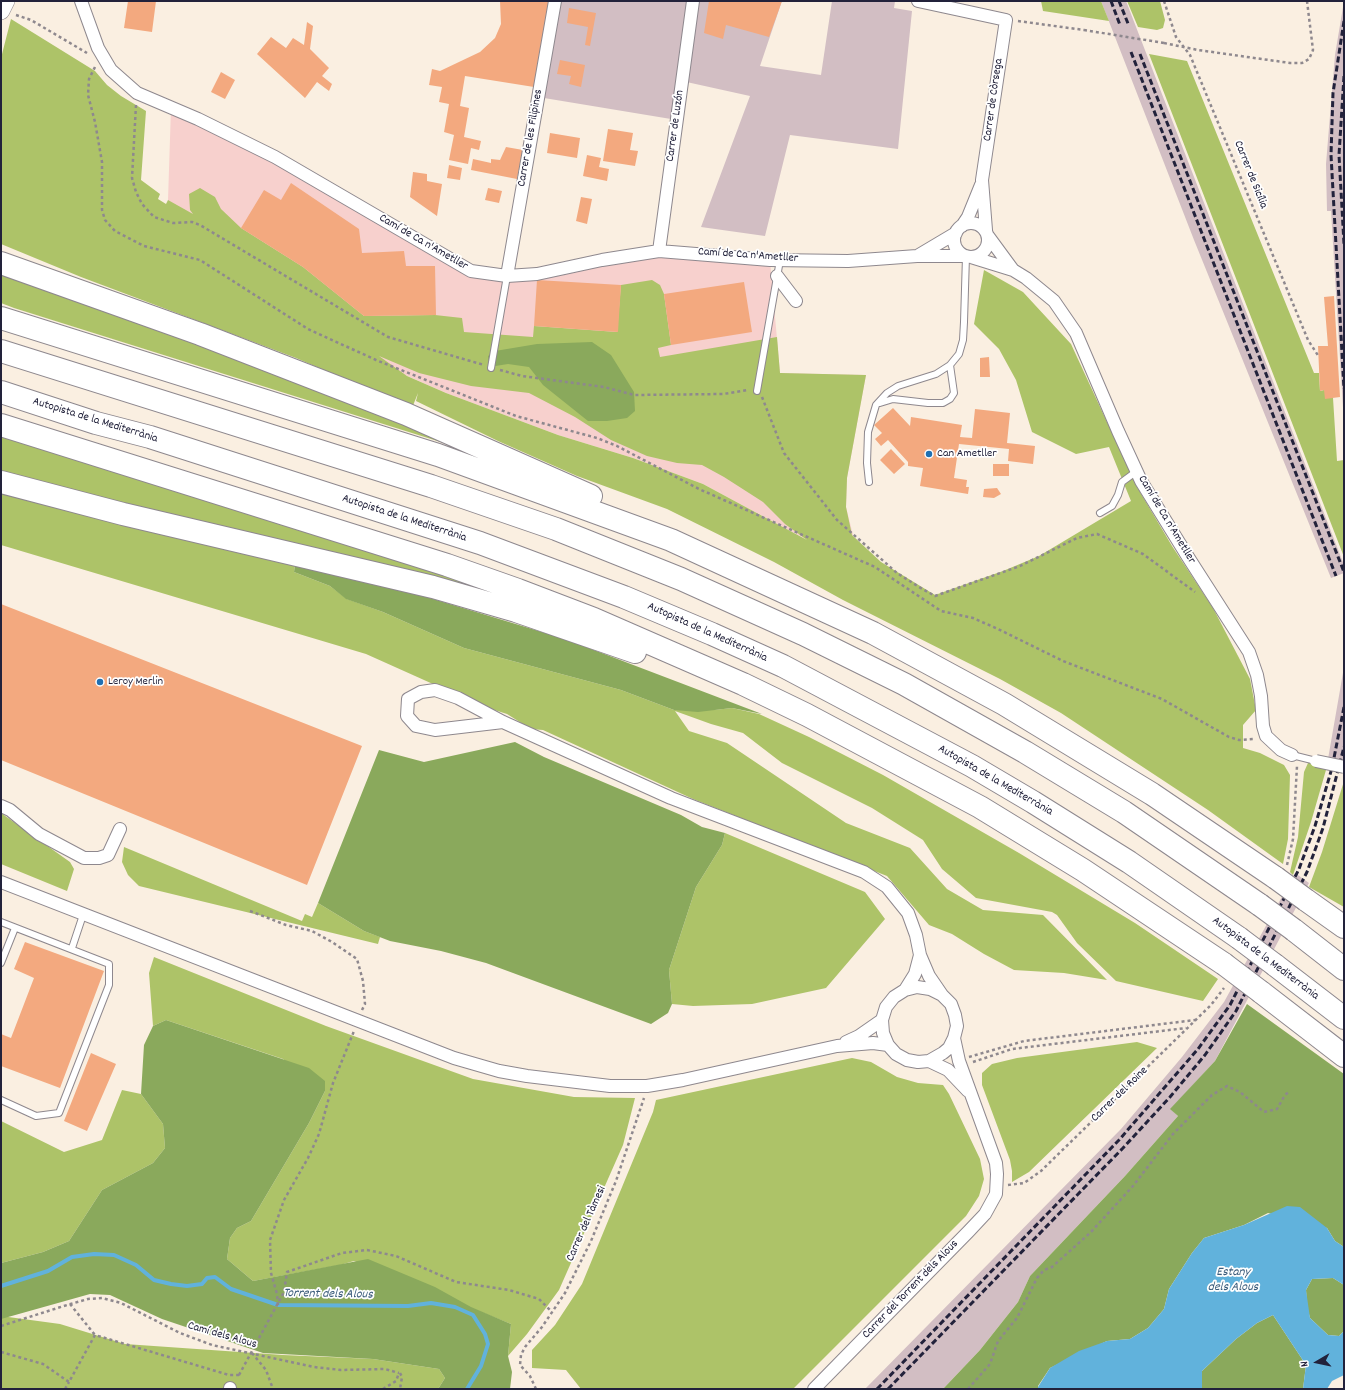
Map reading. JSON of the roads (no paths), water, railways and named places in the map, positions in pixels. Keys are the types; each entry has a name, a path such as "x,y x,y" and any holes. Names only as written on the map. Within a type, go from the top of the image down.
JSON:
{"highway":[{"path":"1,263 214,340 406,414 658,526 710,551 775,587"},
{"path":"1,318 438,455 671,540 775,587 873,633 1004,704 1281,874 1306,900 1344,927"},
{"path":"1,351 438,488 598,545 688,582 803,634 904,684 1018,748 1124,812 1260,905 1344,969"},
{"name":"Autopista de la Mediterrània","path":"1,392 480,544 624,597 783,666 972,766 1122,858 1239,938 1344,1018"},
{"path":"1,425 367,539 518,590 655,645 743,684 807,715 909,768 1000,819 1114,891 1224,964 1344,1056"},
{"path":"1,482 123,514 433,587 576,630 696,676 807,715"}],"street":[{"name":"Camí de Ca n'Ametller","path":"81,1 98,48 111,70 137,93 198,119 275,157 471,271 507,276 537,274 602,260 659,251 689,252 735,258 780,260 848,261 917,256 968,256 1013,270 1030,281 1054,301 1076,332 1137,471 1184,551 1249,652 1254,664 1261,696 1263,726 1266,736 1281,750 1292,755"},
{"name":"Carrer de les Filipines","path":"507,276 555,1"},
{"name":"Carrer de Luzón","path":"659,251 692,1"},
{"name":"Carrer de Còrsega","path":"918,1 1006,20 982,180 968,217 959,230"},
{"name":"Carrer de Còrsega","path":"982,180 987,233"},
{"path":"972,223 977,224 987,233 987,246 976,256 968,256 961,253 955,244 959,230 972,223"},
{"name":"Camí de Ca n'Ametller","path":"917,256 959,230"},
{"name":"Camí de Ca n'Ametller","path":"987,233 1013,270"},
{"path":"777,276 796,301"},
{"path":"503,722 436,730 416,726 407,716 408,699 421,692 435,690 481,709 503,722 671,798 864,872 887,887 908,913 916,936 920,955 929,976 942,995 951,1004 957,1026 954,1038 949,1048 940,1056 930,1061 918,1062 906,1060 896,1054 888,1045 883,1033 882,1020 886,1007 894,997 905,990 917,987 930,989 942,995"},
{"path":"1316,761 1344,767"},
{"path":"1,806 10,810 40,834 84,858 99,858 108,855 120,829"},
{"path":"1,882 83,915 359,1015 454,1058 499,1071 527,1076 610,1086 647,1086 684,1080 837,1046 873,1043 888,1045"},
{"path":"905,990 914,974 920,955"},
{"path":"837,1046 859,1036 882,1020"},
{"path":"954,1038 964,1062 970,1094"},
{"path":"930,1061 948,1070 970,1094"},
{"name":"Carrer del Torrent dels Alous","path":"814,1389 984,1214 1002,1185 992,1151 970,1094"}],"lane":[{"path":"869,482 867,463 868,432 876,405 887,393 898,386 936,374 950,365 959,354 963,340 968,256"},
{"path":"757,391 780,260"},
{"path":"491,368 507,276"},
{"path":"876,405 884,401 894,399 928,403 943,403 950,399 954,393 950,365"},
{"path":"1100,513 1112,506 1118,495 1122,482 1137,471"},
{"path":"1292,755 1316,761"},
{"path":"72,948 83,915"},
{"path":"1,922 72,948 109,964 110,986 59,1113 36,1116 1,1100"},
{"path":"1,963 15,928"}],"water":[{"name":"Estany dels Alous","path":"1287,1206 1300,1207 1327,1228 1335,1241 1344,1247 1344,1285 1333,1278 1312,1279 1306,1290 1310,1318 1328,1335 1339,1336 1344,1331 1344,1375 1332,1381 1327,1389 1303,1389 1306,1365 1273,1315 1257,1323 1236,1339 1202,1371 1202,1389 1038,1389 1050,1368 1079,1351 1107,1341 1130,1339 1148,1328 1164,1309 1169,1289 1192,1253 1204,1238 1244,1225"}],"waterway":[{"name":"Torrent dels Alous","path":"1,1286 48,1271 72,1257 94,1254 114,1255 136,1265 154,1280 171,1284 187,1286 202,1284 207,1278 215,1277 231,1289 278,1305 408,1306 431,1303 455,1307 473,1315 485,1334 488,1344 481,1366 467,1389"}],"railway":[{"path":"1111,1 1120,25"},
{"path":"1119,1 1129,26"},
{"path":"1344,21 1333,93 1331,155 1344,389"},
{"path":"1131,52 1336,576"},
{"path":"1140,54 1344,572"},
{"path":"1344,76 1339,155 1344,244"},
{"path":"877,1389 1119,1140 1198,1049 1230,1005 1299,869 1315,826 1332,768 1344,707"},
{"path":"888,1389 1123,1148 1170,1097 1205,1055 1236,1011 1307,872 1323,828 1344,747"}],"place":[{"name":"Can Ametller","path":"929,454"},
{"name":"Leroy Merlin","path":"100,682"}]}
